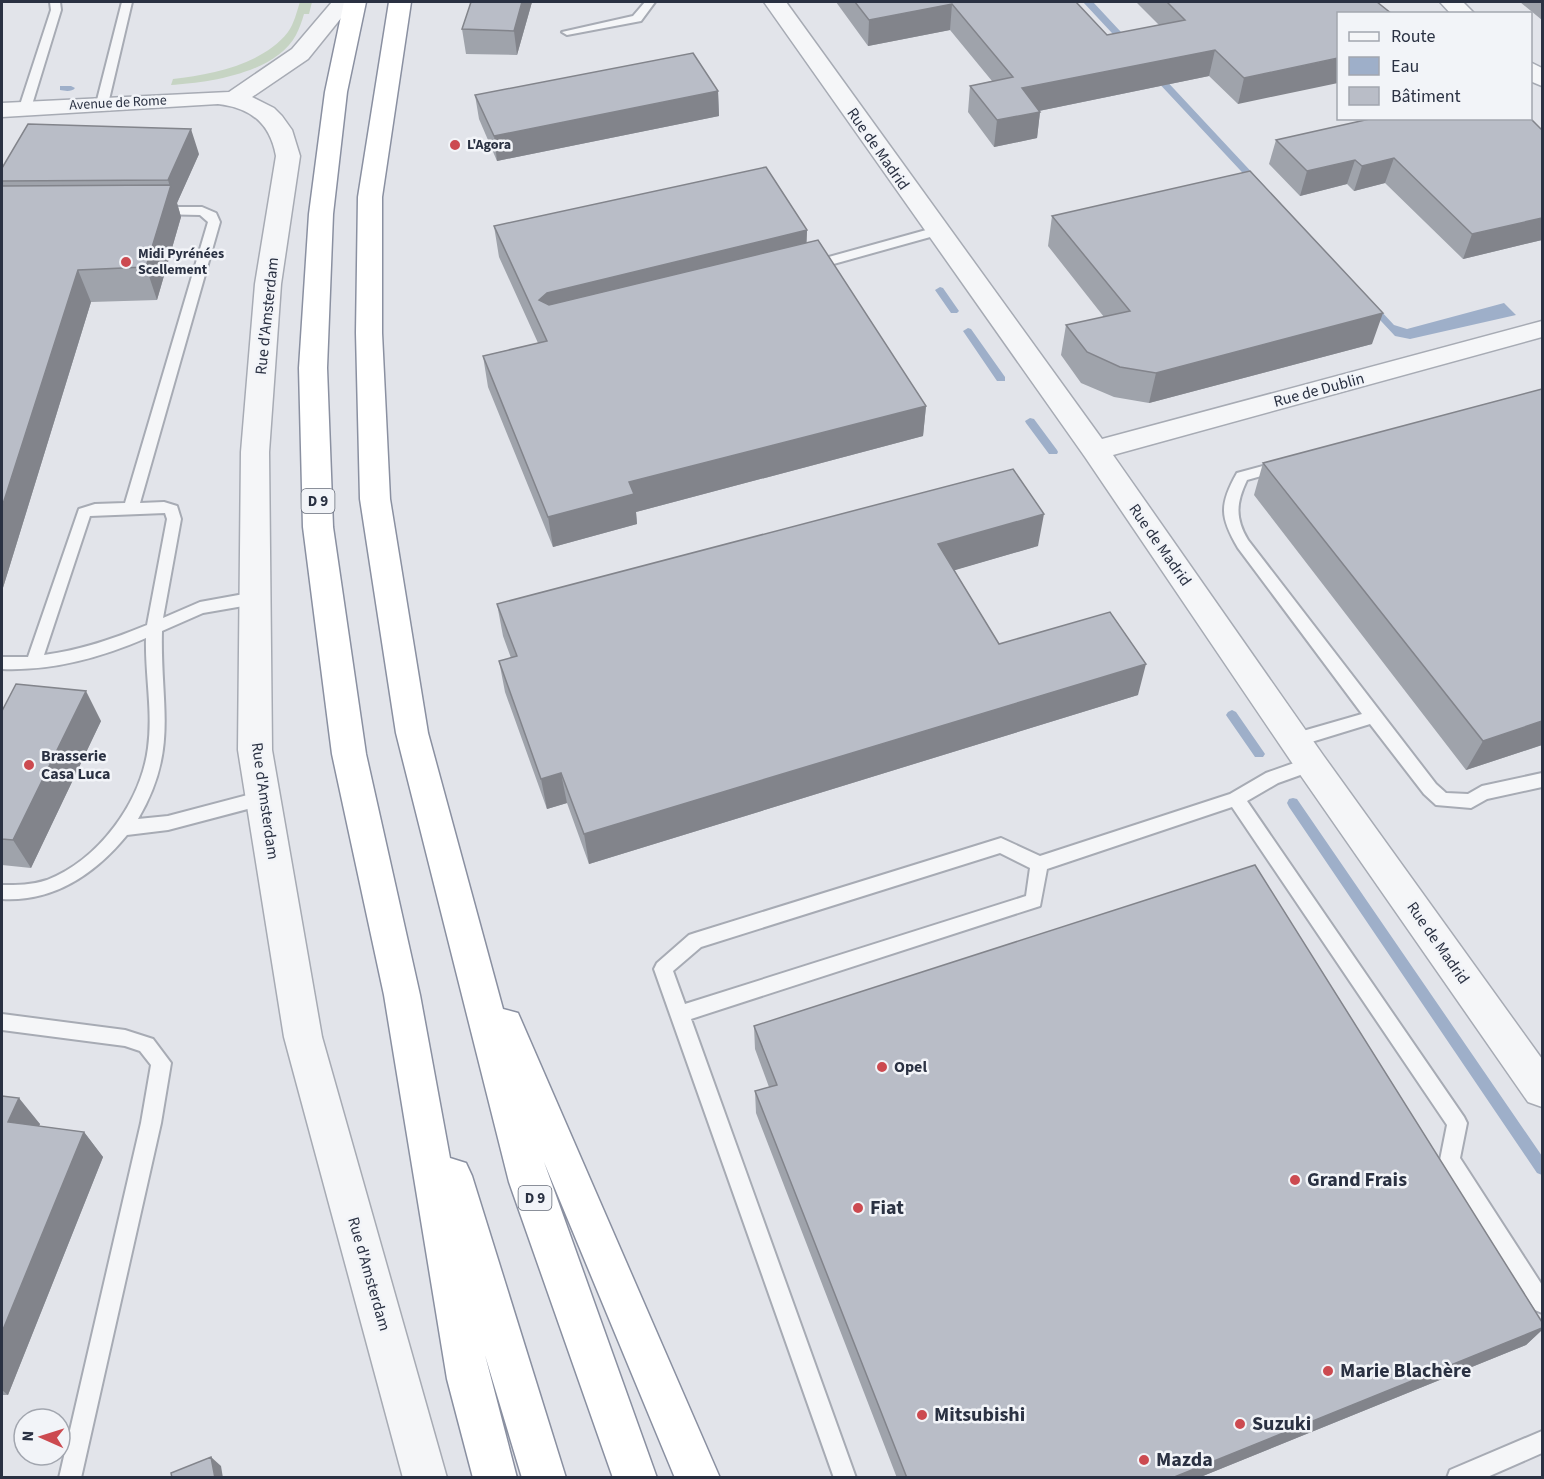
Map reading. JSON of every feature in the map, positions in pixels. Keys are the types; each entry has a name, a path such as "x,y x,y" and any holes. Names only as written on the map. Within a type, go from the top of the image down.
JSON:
{"highway":[{"name":"D 9","path":"355,2 336,92 321,214 313,368 318,527 349,754 402,995 471,1246 544,1478"},
{"name":"D 9","path":"400,2 370,197 369,333 375,499 412,733 530,1182 635,1478"},
{"path":"458,912 698,1478"},
{"path":"402,995 468,1379 495,1478"}],"street":[{"path":"235,98 300,54 343,2"},
{"name":"Rue de Madrid","path":"775,2 1095,450 1303,752 1542,1090"},
{"path":"1450,2 1462,12"},
{"name":"Avenue de Rome","path":"2,110 235,98"},
{"name":"Rue d'Amsterdam","path":"235,98 253,103 273,118 287,142 288,156 268,284 255,452 255,750 303,1037 425,1478"},
{"name":"Rue de Dublin","path":"1095,450 1542,329"}],"lane":[{"path":"25,108 56,10 55,2"},
{"path":"102,104 127,2"},
{"path":"567,32 637,19 650,2"},
{"path":"131,508 214,222 212,216 202,211 143,211"},
{"path":"803,268 937,231"},
{"path":"1300,461 1242,477 1230,500 1229,520 1243,544 1373,717 1430,789 1442,800 1471,801 1482,793 1542,780"},
{"path":"2,892 18,894 49,888 83,868 113,841 136,811 150,780 158,728 154,630 174,519 172,510 164,507 95,509 84,513 34,663"},
{"path":"2,663 34,663 74,657 154,630 200,608 255,598"},
{"path":"844,1478 663,969 695,941 1000,845 1039,864 1236,799 1272,778 1303,752 1373,717"},
{"path":"123,828 168,823 263,798"},
{"path":"1236,799 1456,1123 1450,1160 1542,1303"},
{"path":"680,1014 1034,901 1039,864"},
{"path":"2,1023 125,1038 146,1045 161,1063 152,1123 70,1478"},
{"path":"1458,1478 1542,1442"}],"green space":[{"path":"300,2 312,2 309,14 304,14 296,35 273,59 240,74 203,82 171,85 173,79 220,71 265,53 288,32"}],"water":[{"path":"1083,2 1093,2 1394,325 1407,329 1504,303 1516,315 1410,339 1395,336"}],"building":[{"path":"471,2 522,2 514,31 462,29"},
{"path":"855,2 1076,2 1107,35 1185,20 1167,2 1377,2 1390,12 1337,12 1337,58 1244,78 1215,50 1022,88 1040,112 997,120 970,86 1013,77 952,4 869,20"},
{"path":"693,53 718,91 494,136 475,95"},
{"path":"1365,120 1532,120 1542,130 1542,218 1472,234 1394,158 1362,166 1355,160 1307,171 1276,140"},
{"path":"28,124 191,129 168,180 2,181 2,168"},
{"path":"766,167 807,230 547,293 539,300 549,305 818,240 926,406 629,482 634,494 548,517 483,356 547,341 494,226"},
{"path":"1250,171 1383,313 1156,373 1120,367 1087,352 1066,325 1130,311 1052,216"},
{"path":"171,185 146,267 78,270 2,507 2,186"},
{"path":"1542,389 1542,721 1483,741 1263,463"},
{"path":"1013,469 1044,514 938,544 999,644 1110,612 1146,664 584,834 561,773 541,779 499,661 517,656 497,604"},
{"path":"16,684 86,691 13,840 2,839 2,711"},
{"path":"1255,865 1542,1322 1542,1328 1172,1478 907,1478 755,1091 777,1085 754,1026"},
{"path":"2,1096 19,1098 8,1122 84,1132 2,1332"},
{"path":"211,1457 215,1478 172,1478 171,1473"}],"waterway":[{"path":"63,88 71,88"},
{"path":"940,290 954,311"},
{"path":"968,331 1001,379"},
{"path":"1030,421 1053,452"},
{"path":"1232,715 1259,754"},
{"path":"1293,803 1542,1168"}],"place":[{"name":"L'Agora","path":"455,145"},
{"name":"Midi Pyrénées Scellement","path":"126,262"},
{"name":"Brasserie Casa Luca","path":"29,765"},
{"name":"Opel","path":"882,1067"},
{"name":"Grand Frais","path":"1295,1180"},
{"name":"Fiat","path":"858,1208"},
{"name":"Marie Blachère","path":"1328,1371"},
{"name":"Mitsubishi","path":"922,1415"},
{"name":"Suzuki","path":"1240,1424"},
{"name":"Mazda","path":"1144,1460"}]}
